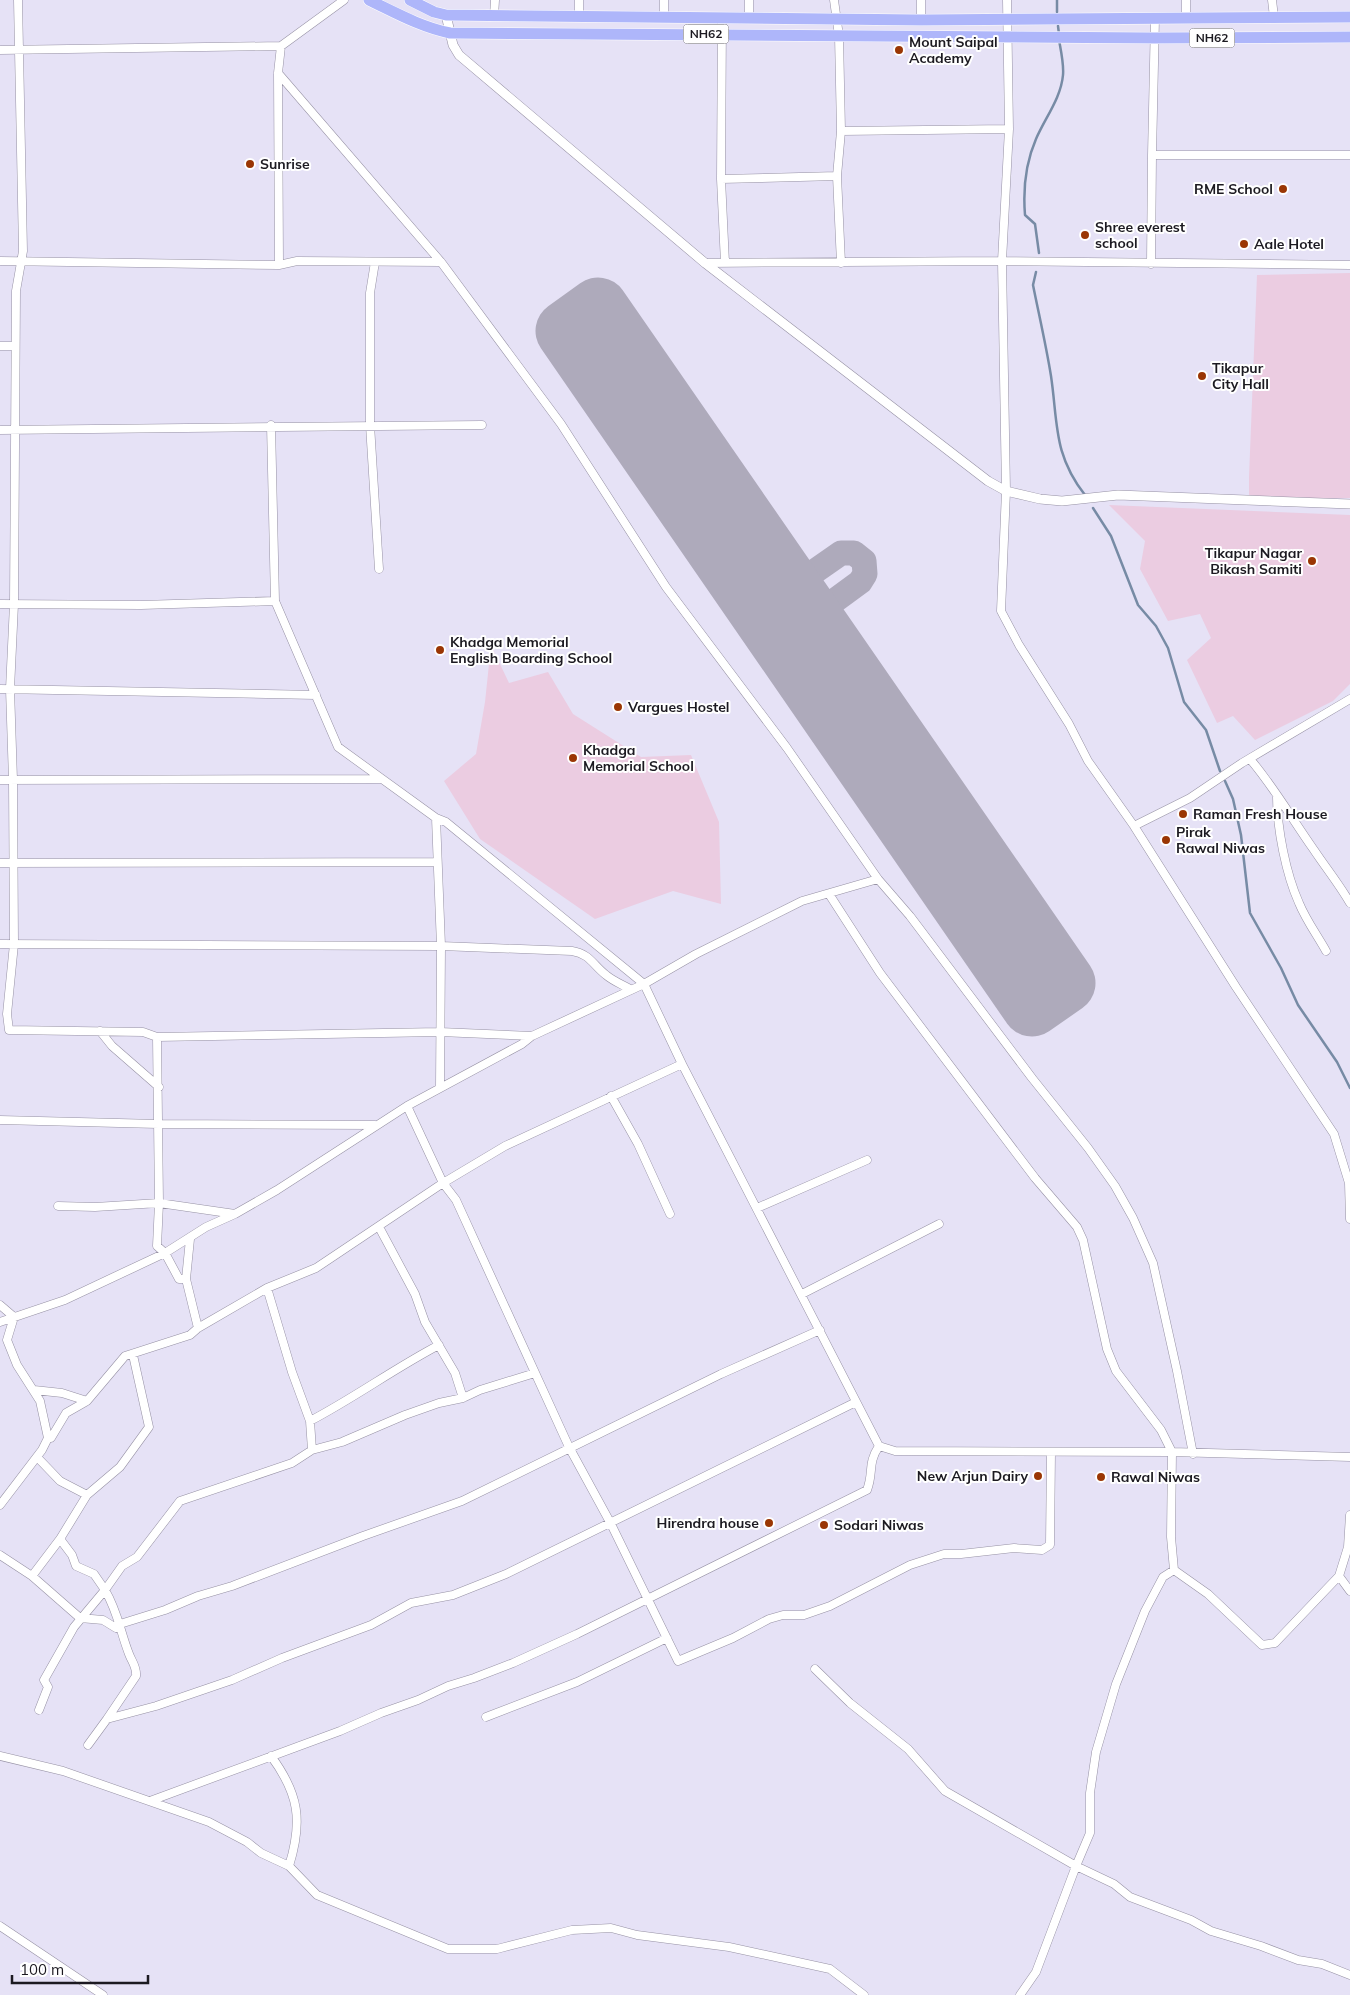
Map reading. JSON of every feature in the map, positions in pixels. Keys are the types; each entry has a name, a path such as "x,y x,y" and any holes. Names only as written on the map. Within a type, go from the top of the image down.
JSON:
{"main road":[{"name":"NH62","path":"369,0 433,30 450,33 1075,38 1350,37"},
{"name":"NH62","path":"410,0 446,16 921,20 1350,17"}],"street":[{"path":"9,1030 7,1014 14,944 13,780 10,690 14,604 15,346 16,291 21,260 18,0"},
{"path":"0,50 282,46 344,0"},
{"path":"494,16 495,0"},
{"path":"579,0 579,17"},
{"path":"664,0 664,17"},
{"path":"749,0 749,18"},
{"path":"834,0 839,36 841,130 837,176 841,263"},
{"path":"921,0 921,20"},
{"path":"1007,0 1009,129 1002,261 1006,491 1001,611 1019,645 1069,724 1088,762 1134,826 1236,987 1334,1134 1346,1158 1350,1219"},
{"path":"1186,0 1186,17"},
{"path":"1272,0 1274,17"},
{"path":"446,16 453,45 459,55 705,263 988,480 1006,491 1047,500 1062,501 1118,495 1350,504"},
{"path":"722,17 721,179 725,263"},
{"path":"1151,264 1155,18"},
{"path":"279,265 278,73 282,46"},
{"path":"278,73 441,262 561,424 666,587 787,748 878,879 910,916 1115,1186 1134,1218 1153,1263 1193,1454"},
{"path":"841,130 1009,129"},
{"path":"1152,155 1350,155"},
{"path":"721,179 837,176"},
{"path":"0,261 279,265 297,261 441,262"},
{"path":"705,263 1002,261 1350,265"},
{"path":"375,262 370,294 370,425 379,569"},
{"path":"0,346 15,346"},
{"path":"0,430 271,425 482,425"},
{"path":"271,425 275,600 338,747 436,818 446,822 499,863 644,984 682,1064 879,1446 895,1451 1172,1452 1350,1457"},
{"path":"0,604 141,605 275,600"},
{"path":"0,689 316,695"},
{"path":"1134,826 1190,798 1250,759 1350,699"},
{"path":"1250,759 1334,876 1350,903"},
{"path":"0,780 380,779"},
{"path":"1277,796 1277,815 1286,861 1299,902 1326,952"},
{"path":"436,818 436,862 441,946 440,1087"},
{"path":"0,864 436,862"},
{"path":"0,1322 65,1300 165,1253 190,1239 206,1227 235,1214 277,1190 407,1106 522,1044 532,1036 644,984 696,954 802,901 878,879"},
{"path":"829,894 880,973 1035,1178 1077,1227 1083,1240 1106,1349 1116,1371 1161,1430 1172,1452 1171,1538 1174,1570 1208,1594 1262,1645 1275,1643 1312,1608 1339,1576 1348,1547 1350,1515"},
{"path":"0,944 441,946 582,952 592,959 606,975 630,989"},
{"path":"0,1032 9,1030 143,1032 157,1037 440,1032 532,1036"},
{"path":"100,1031 112,1046 159,1087"},
{"path":"157,1037 159,1087 157,1246 165,1253 180,1279 186,1279"},
{"path":"0,1505 37,1457 48,1438 51,1438 66,1413 87,1401 125,1356 190,1335 198,1328 267,1288 316,1268 444,1183 506,1146 682,1064"},
{"path":"611,1096 638,1144 670,1214"},
{"path":"407,1106 444,1183 456,1200 568,1447 611,1524 678,1661 733,1638 769,1619 804,1615 830,1606 910,1565 944,1554 1014,1548 1042,1550 1050,1545 1051,1452"},
{"path":"0,1120 158,1124 375,1125"},
{"path":"757,1208 868,1160"},
{"path":"58,1206 96,1207 159,1203 235,1214"},
{"path":"802,1294 939,1224"},
{"path":"379,1226 401,1265 425,1322 455,1373 463,1398"},
{"path":"190,1239 186,1279 198,1328"},
{"path":"267,1288 295,1380 310,1420 312,1450"},
{"path":"0,1306 14,1317"},
{"path":"14,1317 7,1340 17,1365 40,1401 48,1438"},
{"path":"0,1555 32,1576 80,1618 103,1620 116,1628 120,1624 165,1610 198,1596 232,1586 363,1536 462,1502 529,1470 568,1447 779,1346 820,1330"},
{"path":"310,1420 335,1408 439,1345"},
{"path":"32,1576 60,1539 87,1495 104,1478 120,1467 149,1426 132,1354"},
{"path":"39,1710 48,1687 44,1680 80,1618 105,1590 122,1566 137,1557 180,1501 292,1463 312,1450 342,1442 404,1415 439,1403 463,1398 480,1390 535,1373"},
{"path":"34,1390 62,1393 87,1401"},
{"path":"107,1719 156,1706 232,1680 371,1625 411,1603 452,1595 506,1574 856,1402"},
{"path":"150,1801 418,1700 448,1686 513,1663 647,1599 867,1490 871,1478 871,1458 879,1446"},
{"path":"37,1457 60,1481 87,1495"},
{"path":"60,1539 72,1555 76,1566 94,1574 105,1590 114,1606 136,1670 136,1676 88,1744"},
{"path":"1020,1995 1036,1972 1090,1833 1090,1793 1096,1752 1116,1684 1145,1611 1163,1577 1174,1570"},
{"path":"1339,1576 1350,1591"},
{"path":"486,1717 577,1682 667,1638"},
{"path":"815,1669 850,1703 908,1749 945,1791 1076,1866 1114,1884 1130,1897 1191,1920 1211,1931 1261,1946 1298,1960 1322,1964 1350,1975"},
{"path":"0,1756 63,1771 209,1822 248,1842 261,1853 289,1866 317,1895 448,1949 497,1949 572,1930 611,1928 637,1935 729,1947 830,1969 864,1995"},
{"path":"271,1756 286,1777 299,1824 297,1840 289,1866"},
{"path":"0,1926 104,1995"}],"shaded area":[{"path":"1350,273 1350,498 1251,500 1249,495 1249,477 1257,275"},
{"path":"1109,505 1350,515 1350,684 1333,701 1255,740 1233,716 1217,723 1187,660 1211,638 1200,614 1168,621 1140,569 1145,541"},
{"path":"491,645 509,683 548,672 573,714 641,757 691,755 719,822 721,904 673,891 595,919 480,839 444,781 476,754 485,702"}],"waterway":[{"path":"1057,0 1057,12"},
{"path":"1058,26 1059,34"},
{"path":"1039,253 1035,224 1025,215 1024,196 1033,148 1062,83 1063,66 1059,40"},
{"path":"1036,272 1033,285 1045,341 1056,423 1062,452 1067,466 1085,495"},
{"path":"1093,508 1111,536 1138,605 1156,626 1168,648 1184,702 1206,730 1220,771"},
{"path":"1225,781 1233,799 1241,835 1250,913 1281,968 1298,1005 1337,1062 1350,1088"}],"taxiway":[{"path":"775,599 841,553 854,553 864,561 865,574 860,582 796,629"}],"runway":[{"path":"598,308 1065,983 1032,1006 566,331 598,308"}],"place":[{"name":"Mount Saipal Academy","path":"899,50"},
{"name":"Sunrise","path":"250,164"},
{"name":"RME School","path":"1283,189"},
{"name":"Shree everest school","path":"1085,235"},
{"name":"Aale Hotel","path":"1244,244"},
{"name":"Tikapur City Hall","path":"1202,376"},
{"name":"Tikapur Nagar Bikash Samiti","path":"1312,561"},
{"name":"Khadga Memorial English Boarding School","path":"440,650"},
{"name":"Vargues Hostel","path":"618,707"},
{"name":"Khadga Memorial School","path":"573,758"},
{"name":"Raman Fresh House","path":"1183,814"},
{"name":"Pirak Rawal Niwas","path":"1166,840"},
{"name":"New Arjun Dairy","path":"1038,1476"},
{"name":"Rawal Niwas","path":"1101,1477"},
{"name":"Hirendra house","path":"769,1523"},
{"name":"Sodari Niwas","path":"824,1525"}]}
